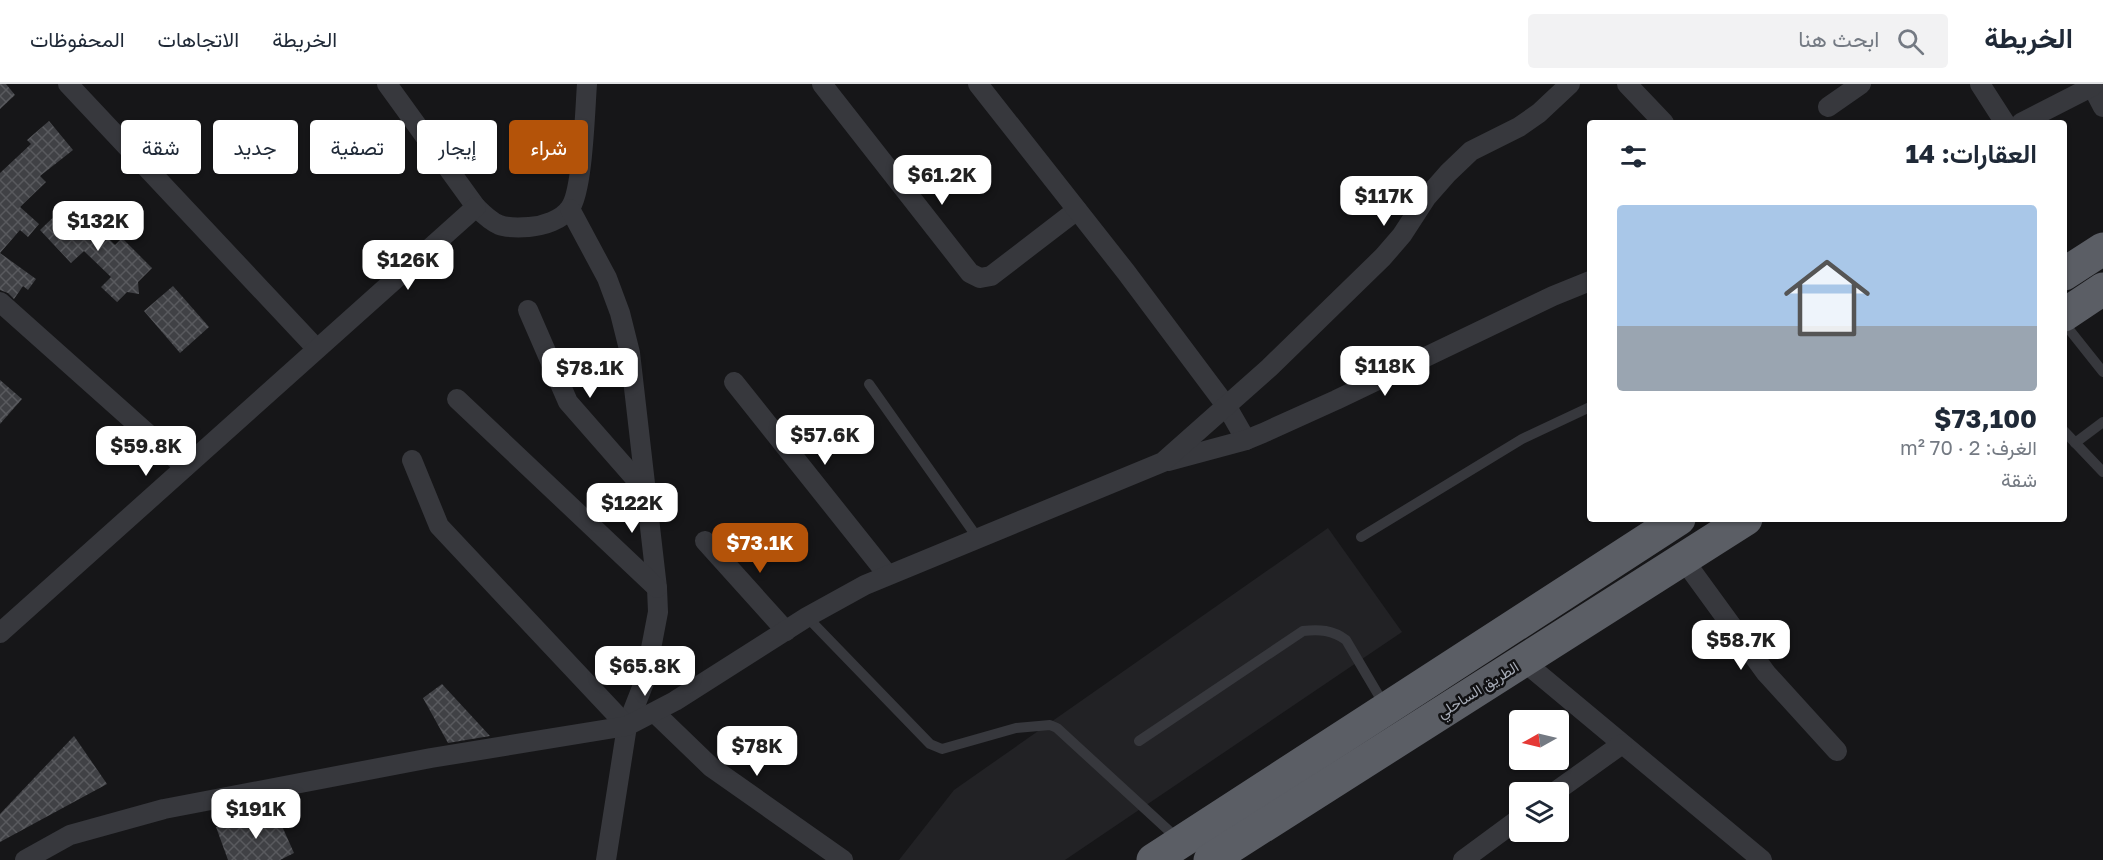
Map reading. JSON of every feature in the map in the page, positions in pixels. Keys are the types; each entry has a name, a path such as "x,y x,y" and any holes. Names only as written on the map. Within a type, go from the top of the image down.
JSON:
{"highway":[{"path":"2067,272 2103,249"},
{"path":"2067,313 2103,289"},
{"path":"1153,860 1674,522"},
{"name":"الطريق الساحلي","path":"1210,860 1741,522"}],"street":[{"path":"68,84 316,348"},
{"path":"387,84 476,207 493,223 511,228 535,227 555,221 570,208 578,188 587,84"},
{"path":"822,84 970,273 980,278 991,276 1077,210"},
{"path":"978,84 1227,407 1246,440"},
{"path":"1163,462 1227,407 1313,327 1383,257 1402,235 1426,198 1448,173 1472,151 1519,127 1539,113 1570,84"},
{"path":"1627,84 1661,120"},
{"path":"1828,107 1861,84"},
{"path":"1980,84 2003,120"},
{"path":"2027,120 2092,85 2103,107"},
{"path":"0,633 476,207"},
{"path":"570,208 607,278 620,313 630,353 657,588 658,612 645,680 627,726 606,860"},
{"path":"25,860 69,835 164,809 431,758 627,726 655,713 807,617 887,574 1163,462 1246,440 1587,282"},
{"path":"0,302 185,467"},
{"path":"528,310 568,402 646,491"},
{"path":"734,382 887,574"},
{"path":"457,399 657,588"},
{"path":"412,460 439,526 627,726"},
{"path":"705,541 786,631"},
{"path":"1683,559 1766,673 1837,751"},
{"path":"1523,662 1762,860"},
{"path":"655,713 711,767 843,860"},
{"path":"1569,782 1622,744"},
{"path":"1463,860 1509,826"}],"lane":[{"path":"2067,327 2103,372"},
{"path":"869,384 977,537"},
{"path":"1361,537 1522,439 1587,407"},
{"path":"2075,443 2103,422"},
{"path":"2067,434 2103,472"},
{"path":"807,617 930,744 942,748 1016,728 1050,725 1057,728 1181,842"},
{"path":"1139,741 1303,631 1317,630 1337,633 1346,640 1387,708"}],"shaded area":[{"path":"1328,528 1402,632 1065,860 899,860 954,790"}],"building":[{"path":"0,84 6,84 15,95 0,109"},
{"path":"49,121 73,150 40,176 46,182 20,207 39,224 28,237 20,230 0,253 0,173 31,144 27,140"},
{"path":"66,205 83,224 91,221 115,245 122,238 152,268 138,282 139,294 127,292 117,302 101,287 111,277 84,251 71,263 40,230"},
{"path":"0,253 36,279 28,290 23,286 14,299 8,293 0,290"},
{"path":"173,286 209,327 180,353 144,311"},
{"path":"0,380 22,399 0,424"},
{"path":"442,684 490,736 448,743 423,698"},
{"path":"74,736 107,784 0,842 0,814"},
{"path":"277,815 294,853 280,860 228,860 216,827"}]}
